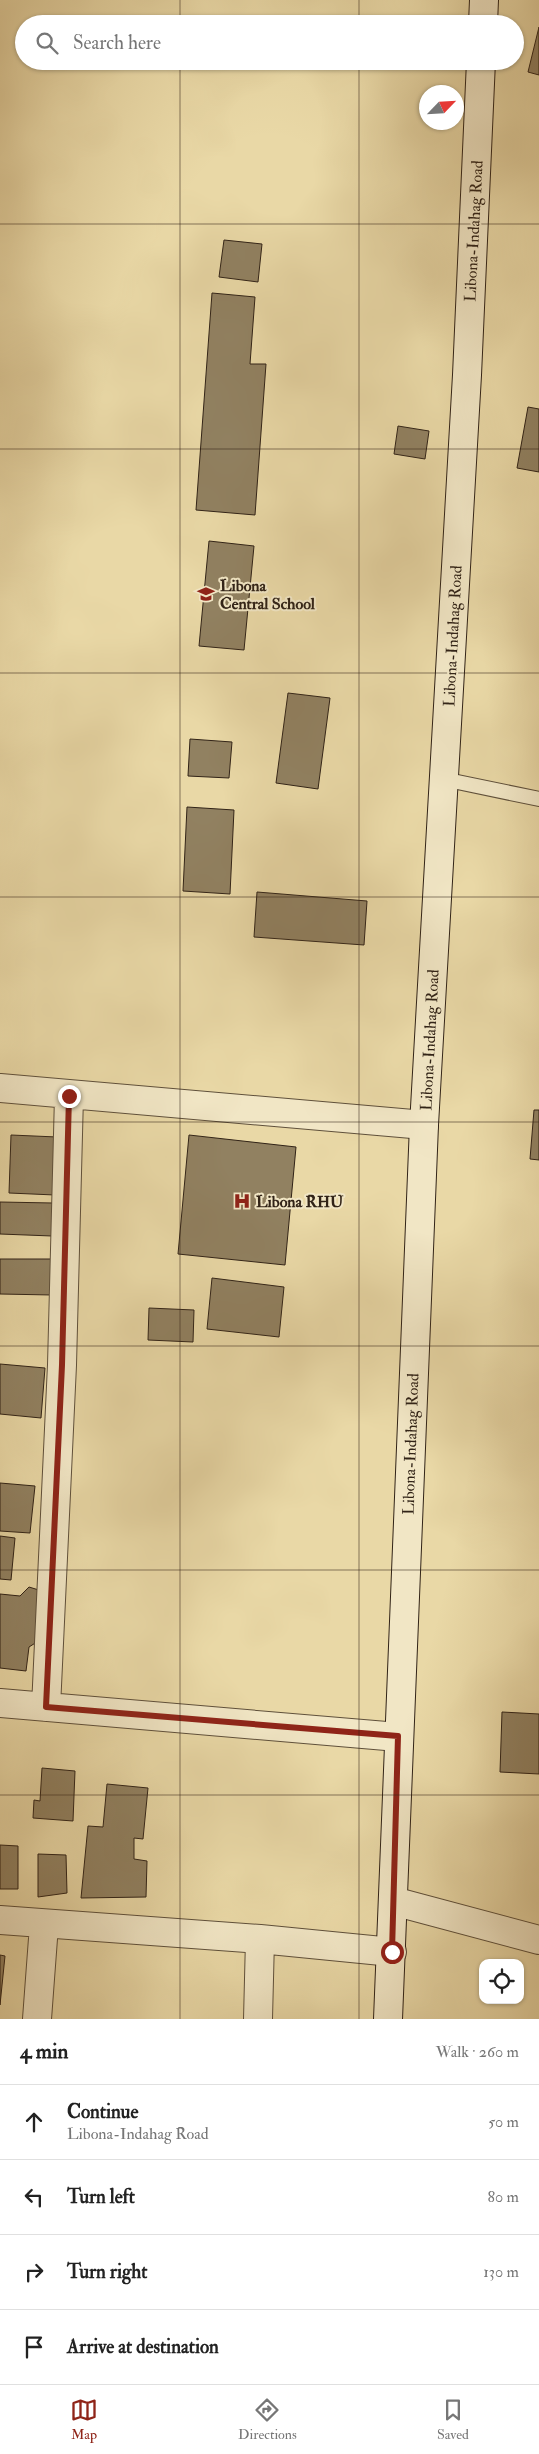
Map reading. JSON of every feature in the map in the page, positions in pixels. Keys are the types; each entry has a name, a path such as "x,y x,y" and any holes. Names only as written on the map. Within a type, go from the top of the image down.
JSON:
{"street":[{"path":"483,15 484,0"},
{"name":"Libona-Indahag Road","path":"388,2019 424,1125 467,375 481,70"},
{"path":"0,1088 69,1096 424,1125"},
{"path":"46,1707 62,1375 69,1096"},
{"path":"0,1702 398,1736"},
{"path":"393,1901 539,1940"},
{"path":"0,1920 44,1925 260,1939 392,1952"},
{"path":"37,2019 44,1925"},
{"path":"258,2019 260,1939"}],"lane":[{"path":"443,779 539,799"}],"building":[{"path":"539,27 539,75 528,72"},
{"path":"224,240 262,244 258,282 219,277"},
{"path":"212,293 255,297 250,364 266,364 255,515 196,510"},
{"path":"528,407 539,409 539,472 517,468"},
{"path":"398,426 429,431 425,459 394,454"},
{"path":"209,541 254,546 244,650 199,646"},
{"path":"288,693 330,698 318,789 276,783"},
{"path":"190,739 232,742 229,778 188,776"},
{"path":"187,807 234,810 230,894 183,891"},
{"path":"257,892 367,901 364,945 254,937"},
{"path":"534,1110 539,1110 539,1160 530,1159"},
{"path":"11,1135 57,1137 55,1195 9,1193"},
{"path":"189,1135 296,1147 285,1265 178,1254"},
{"path":"0,1202 53,1203 52,1236 0,1234"},
{"path":"0,1259 52,1259 52,1295 0,1294"},
{"path":"212,1278 284,1287 279,1337 207,1329"},
{"path":"149,1308 194,1310 193,1342 148,1340"},
{"path":"0,1364 45,1368 41,1418 0,1414"},
{"path":"0,1483 35,1486 30,1533 0,1531"},
{"path":"0,1536 15,1538 11,1580 0,1579"},
{"path":"29,1587 42,1591 40,1640 29,1647 26,1671 0,1668 0,1594 20,1596"},
{"path":"502,1712 539,1714 539,1774 500,1772"},
{"path":"42,1768 75,1771 73,1821 33,1818 34,1800 40,1801"},
{"path":"107,1784 148,1788 143,1839 134,1838 134,1859 147,1861 146,1897 81,1898 88,1826 103,1827"},
{"path":"0,1845 18,1846 18,1889 0,1889"},
{"path":"38,1854 66,1855 67,1893 38,1897"},
{"path":"0,1955 5,1956 0,2005"}],"place":[{"name":"Libona Central School","path":"206,594"},
{"name":"Libona RHU","path":"242,1201"}],"route":[{"path":"69,1096 62,1365 46,1707 398,1736 392,1952"}]}
